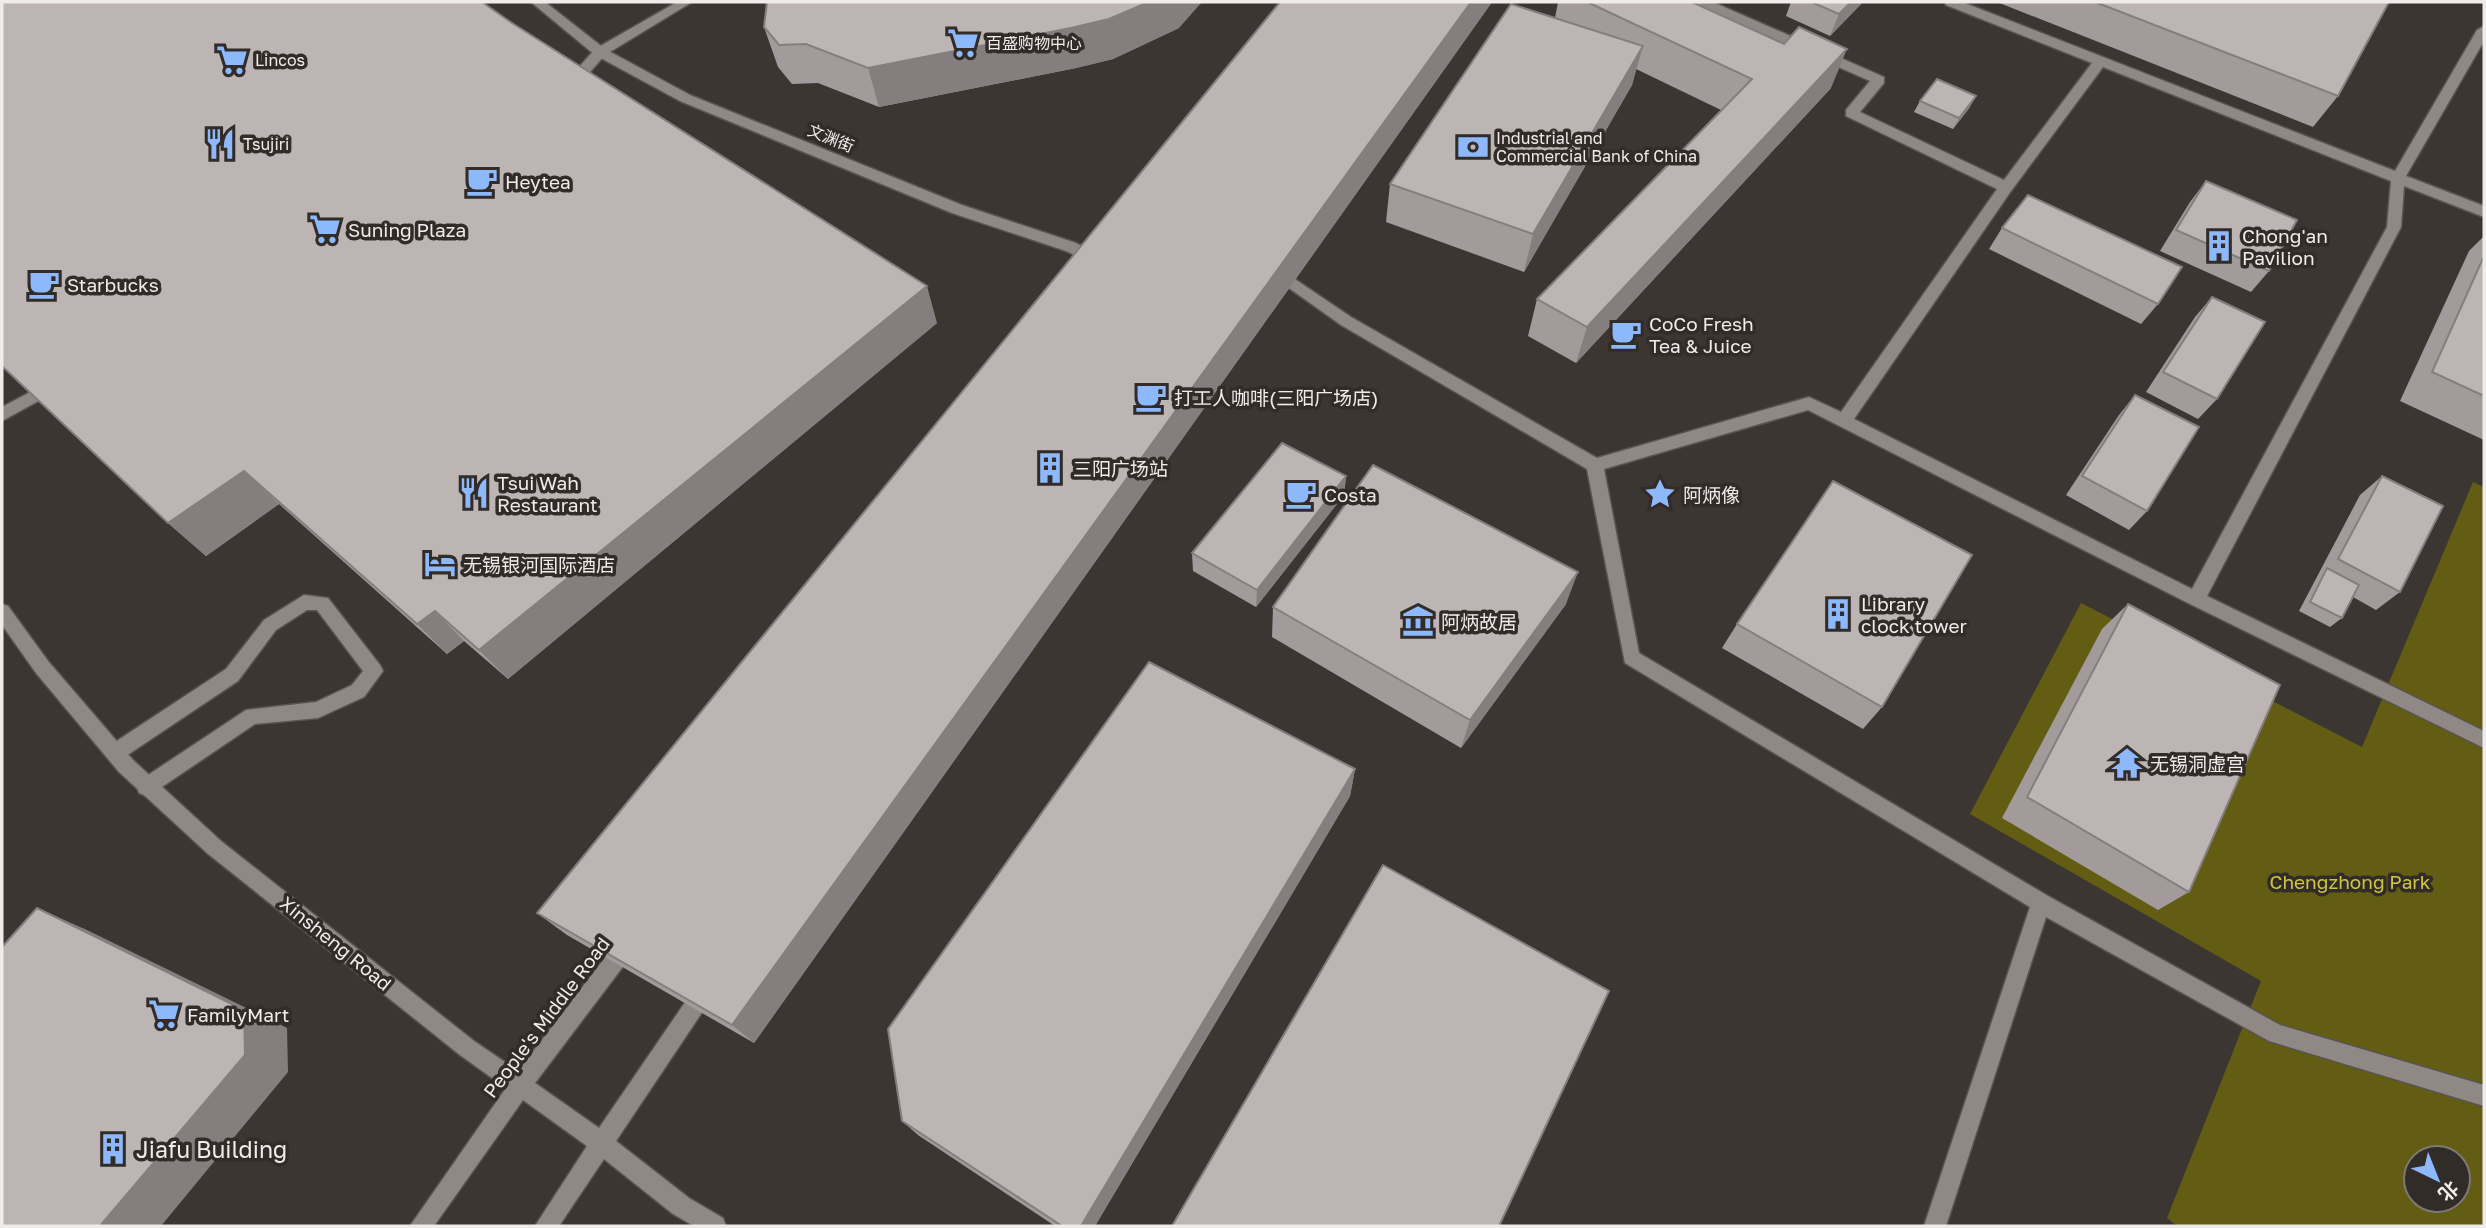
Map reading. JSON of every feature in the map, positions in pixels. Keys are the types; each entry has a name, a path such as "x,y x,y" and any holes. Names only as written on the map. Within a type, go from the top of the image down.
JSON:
{"street":[{"name":"文渊街","path":"537,2 600,52 685,98 957,209 1071,247 1105,263"},
{"path":"570,86 600,52 686,2"},
{"path":"1703,2 1878,80 1851,113 2006,187"},
{"path":"1951,2 2484,212"},
{"path":"2196,599 2394,228 2398,178 2484,30"},
{"path":"1844,421 2006,187 2100,62"},
{"path":"1261,263 1346,321 1595,465 1810,403 2196,599 2484,740"},
{"path":"2,415 36,396"},
{"path":"1595,465 1631,657 2041,903 2276,1034 2484,1096"},
{"path":"116,752 232,675 270,625 304,602 322,603 374,671 358,691 318,710 252,716 146,787"},
{"name":"Xinsheng Road","path":"2,611 42,667 146,787 214,847 431,1020 603,1144 681,1206 715,1226"},
{"path":"1935,1226 2041,903"},
{"name":"People's Middle Road","path":"421,1226 521,1085 636,933"},
{"path":"546,1226 716,976"}],"green space":[{"name":"Chengzhong Park","path":"2473,482 2484,487 2484,1226 2177,1226 2167,1218 2261,981 1970,814 2081,603 2362,747"}],"building":[{"path":"2,2 482,2 927,286 479,650 435,611 417,624 244,471 168,523 2,366"},
{"path":"767,2 1149,2 1109,19 1071,28 868,68 806,44 779,45 764,27"},
{"name":"三阳广场站","path":"1280,2 1471,2 732,1025 537,913"},
{"path":"1587,2 1692,2 1784,44 1799,27 1847,49 1587,327 1537,299 1752,79"},
{"path":"1811,2 1851,2 1839,14"},
{"path":"2095,2 2389,2 2338,96"},
{"path":"1511,4 1643,46 1533,234 1390,184"},
{"path":"1937,79 1976,96 1959,118 1920,101"},
{"path":"2206,181 2297,220 2269,271 2176,230"},
{"path":"2028,195 2182,267 2158,304 2002,228"},
{"path":"2484,256 2484,396 2432,372"},
{"path":"2212,297 2265,322 2217,399 2163,372"},
{"path":"2135,395 2199,427 2147,511 2082,476"},
{"path":"1282,443 1346,476 1257,590 1192,553"},
{"name":"阿炳故居","path":"1373,465 1578,572 1470,720 1273,607"},
{"path":"2382,476 2443,506 2400,592 2338,559"},
{"name":"Library clock tower","path":"1833,481 1972,555 1882,707 1737,624"},
{"path":"2327,568 2359,585 2342,618 2310,602"},
{"name":"无锡洞虚宫","path":"2128,604 2280,685 2189,892 2027,797"},
{"path":"1149,662 1355,769 1081,1226 1062,1226 902,1121 888,1029"},
{"path":"1383,865 1609,991 1499,1226 1172,1226"},
{"name":"Jiafu Building","path":"37,908 244,1010 245,1055 100,1226 2,1226 2,947"}],"place":[{"name":"百盛购物中心","path":"963,43"},
{"name":"Lincos","path":"232,60"},
{"name":"Tsujiri","path":"220,144"},
{"name":"Industrial and Commercial Bank of China","path":"1473,147"},
{"name":"Heytea","path":"482,181"},
{"name":"Suning Plaza","path":"325,229"},
{"name":"Chong'an Pavilion","path":"2219,246"},
{"name":"Starbucks","path":"44,284"},
{"name":"CoCo Fresh Tea & Juice","path":"1626,334"},
{"name":"打工人咖啡(三阳广场店)","path":"1151,397"},
{"name":"三阳广场站","path":"1050,468"},
{"name":"Tsui Wah Restaurant","path":"474,493"},
{"name":"Costa","path":"1301,494"},
{"name":"阿炳像","path":"1660,494"},
{"name":"无锡银河国际酒店","path":"440,564"},
{"name":"Library clock tower","path":"1838,614"},
{"name":"阿炳故居","path":"1418,621"},
{"name":"无锡洞虚宫","path":"2127,763"},
{"name":"FamilyMart","path":"164,1014"},
{"name":"Jiafu Building","path":"113,1149"}]}
